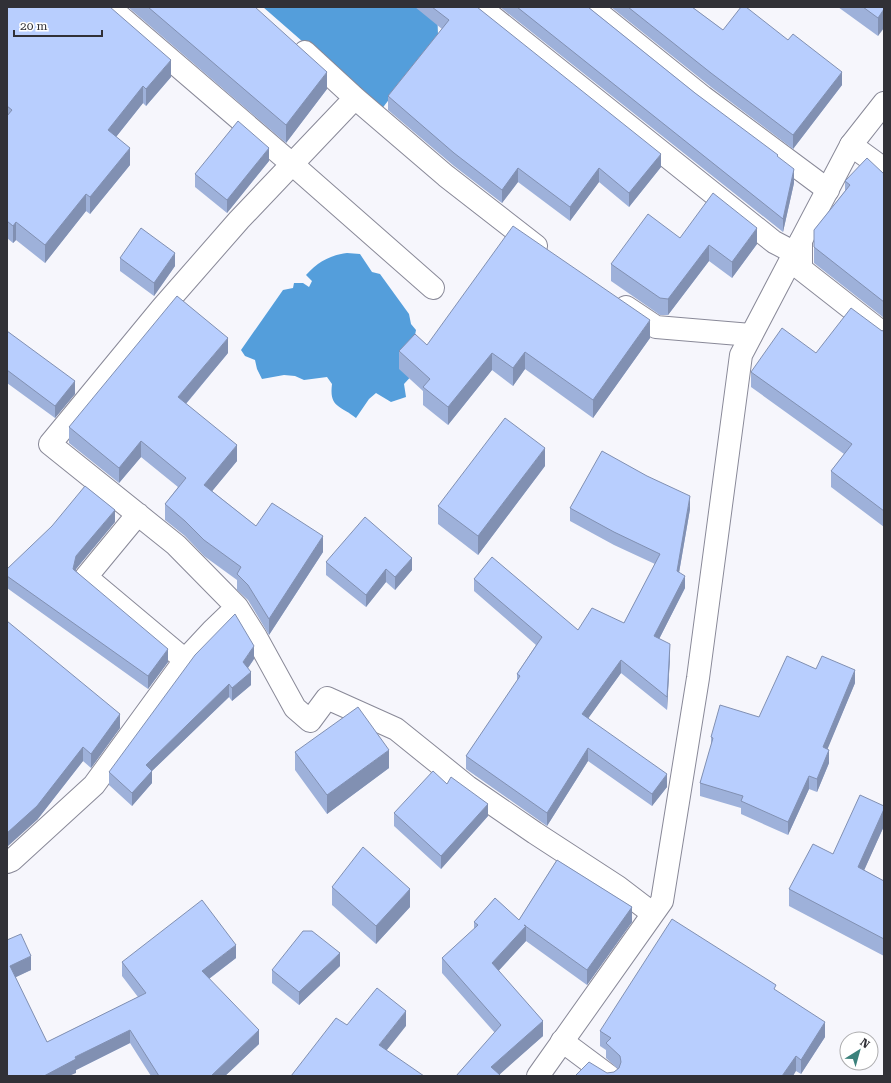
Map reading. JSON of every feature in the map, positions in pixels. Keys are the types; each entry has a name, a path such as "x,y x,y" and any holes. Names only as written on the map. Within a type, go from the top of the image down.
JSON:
{"street":[{"path":"109,7 292,164 433,288"},
{"path":"480,7 774,242 798,247"},
{"path":"591,7 703,97 828,190"},
{"path":"292,40 355,98 446,176 527,239 553,257"},
{"path":"355,98 239,220 162,308 50,444 176,546 237,607 256,636 295,708 310,721 327,698 396,729 468,787 534,833 618,887 652,913"},
{"path":"538,1076 652,913 662,901 698,678 741,355 851,145 884,103"},
{"path":"851,145 884,169"},
{"path":"798,247 800,269 884,334"},
{"path":"611,297 656,327 751,335"},
{"path":"138,514 86,577 185,660"},
{"path":"7,862 12,860 94,785 185,660 237,607"},
{"path":"562,1041 609,1076"}],"water":[{"path":"263,7 437,7 438,35 381,110"},
{"path":"347,253 360,254 372,272 380,274 409,314 411,324 416,330 414,340 415,372 404,384 406,397 391,402 376,393 369,399 356,418 334,402 332,398 332,384 327,377 304,380 295,376 284,375 262,379 257,369 255,360 245,356 241,350 283,290 293,288 294,283 303,283 309,287 312,281 306,275 311,270 330,257"}],"building":[{"path":"7,7 110,7 171,60 146,89 143,86 108,130 130,148 90,197 86,194 45,245 16,222 13,226 7,221 7,116 12,110 7,106"},
{"path":"148,7 255,7 327,72 286,125"},
{"path":"432,7 477,7 661,154 629,193 599,168 570,207 518,168 502,190 454,153 388,96 449,20"},
{"path":"517,7 588,7 695,93 778,155 777,156 794,169 783,219"},
{"path":"628,7 692,7 723,30 741,7 746,7 788,40 793,34 842,72 793,135 711,73"},
{"path":"863,7 884,7 884,9 878,18"},
{"path":"238,121 269,148 227,200 195,174"},
{"path":"867,158 884,174 884,302 814,247 814,230 850,185 845,181"},
{"path":"713,193 757,228 732,262 709,245 668,299 660,298 611,264 648,214 680,238"},
{"path":"513,226 650,320 593,400 525,352 513,368 492,353 448,407 423,387 430,379 399,351 415,334 427,345"},
{"path":"141,228 175,253 154,283 120,258"},
{"path":"177,296 228,338 178,397 237,445 204,485 256,526 272,503 323,536 269,619 248,585 237,574 241,567 204,540 165,504 186,478 141,441 119,468 69,427"},
{"path":"851,308 882,331 884,330 884,511 831,471 852,444 751,372 782,328 816,353"},
{"path":"7,331 75,381 55,406 7,370"},
{"path":"505,418 545,448 478,536 438,506"},
{"path":"602,451 647,476 690,496 677,571 685,576 654,636 670,644 667,697 621,660 582,714 667,774 652,794 588,748 547,813 466,756 520,676 517,674 542,637 474,579 492,557 578,630 592,608 624,623 660,554 614,532 570,508"},
{"path":"85,486 115,510 76,556 73,569 168,649 148,676 7,576 7,569 52,526"},
{"path":"365,517 412,558 395,577 386,569 366,595 326,562"},
{"path":"235,614 254,646 243,662 251,672 232,688 229,684 146,765 152,771 132,793 109,772 195,655"},
{"path":"7,621 120,714 91,754 83,747 37,806 7,833"},
{"path":"787,656 816,669 822,656 855,670 823,747 829,750 817,779 809,776 788,822 741,801 743,796 700,783 713,738 711,737 720,705 759,717"},
{"path":"358,707 389,750 327,795 295,752"},
{"path":"433,771 447,784 451,777 488,804 441,856 394,813"},
{"path":"860,795 884,806 858,867 884,881 884,939 789,889 813,844 833,854"},
{"path":"363,847 410,889 376,926 332,887"},
{"path":"557,860 632,907 587,970 526,926 492,963 543,1021 491,1067 500,1075 456,1076 501,1025 442,958 478,925 474,922 495,898 519,920"},
{"path":"202,900 236,945 202,971 259,1030 211,1076 159,1076 130,1030 75,1057 76,1059 44,1076 7,1076 7,940 21,934 31,956 10,966 47,1042 146,993 122,962"},
{"path":"672,919 776,985 774,989 825,1022 801,1060 796,1056 782,1076 575,1076 589,1062 607,1073 614,1072 619,1068 621,1062 620,1056 606,1043 611,1038 600,1031"},
{"path":"303,931 312,931 340,953 299,992 272,970"},
{"path":"377,988 406,1011 379,1045 424,1076 291,1076 336,1018 347,1025"}]}
